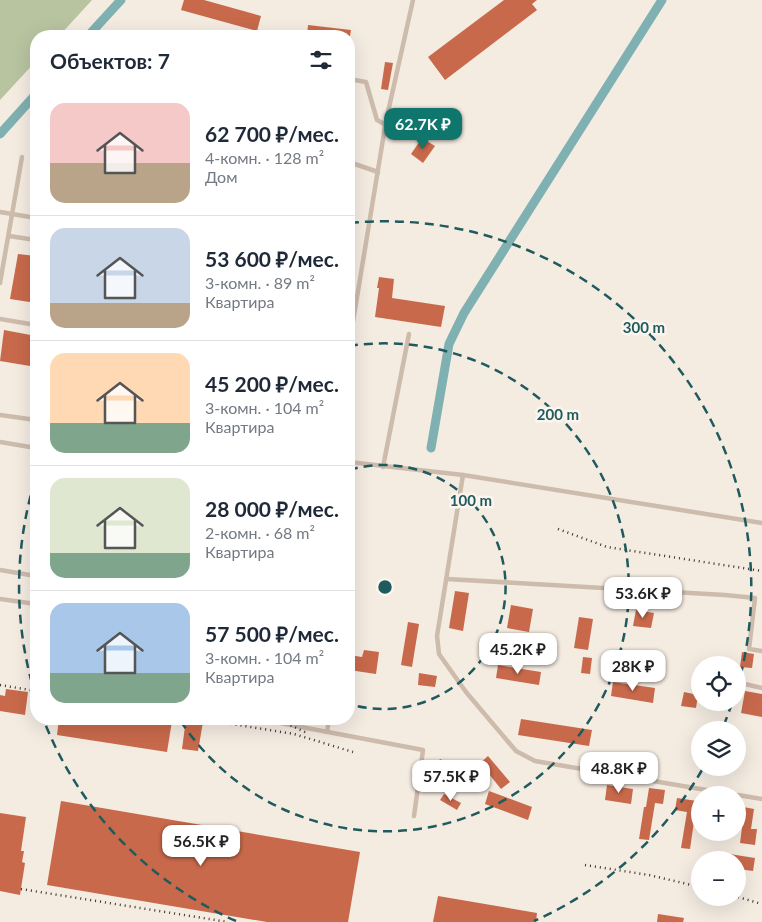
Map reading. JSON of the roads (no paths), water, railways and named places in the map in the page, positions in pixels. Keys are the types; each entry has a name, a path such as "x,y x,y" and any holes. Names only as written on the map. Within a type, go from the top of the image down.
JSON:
{"lane":[{"path":"355,297 386,125 413,0"},
{"path":"355,80 366,82 377,120 386,125"},
{"path":"0,283 22,157"},
{"path":"355,164 378,172"},
{"path":"0,212 30,217"},
{"path":"9,236 30,239"},
{"path":"0,319 30,324"},
{"path":"383,467 409,334"},
{"path":"0,415 30,419"},
{"path":"0,442 30,447"},
{"path":"355,463 464,475 762,523"},
{"path":"464,475 437,636 439,654 466,692 516,751 535,761 691,787"},
{"path":"0,570 30,575"},
{"path":"447,579 754,598 749,648 762,651"},
{"path":"0,599 30,603"},
{"path":"746,684 762,688"},
{"path":"290,725 423,750 414,816"},
{"path":"327,732 328,725"},
{"path":"746,796 762,799"}],"waterway":[{"path":"94,30 121,0"},
{"path":"431,448 449,344 464,313 662,0"},
{"path":"0,134 30,101"}],"railway":[{"path":"558,529 607,547 762,571"},
{"path":"0,685 30,690"},
{"path":"238,725 294,734 353,752"},
{"path":"290,725 307,733"},
{"path":"585,865 649,875 691,885"},
{"path":"21,889 228,922"},
{"path":"746,899 762,904"}]}
